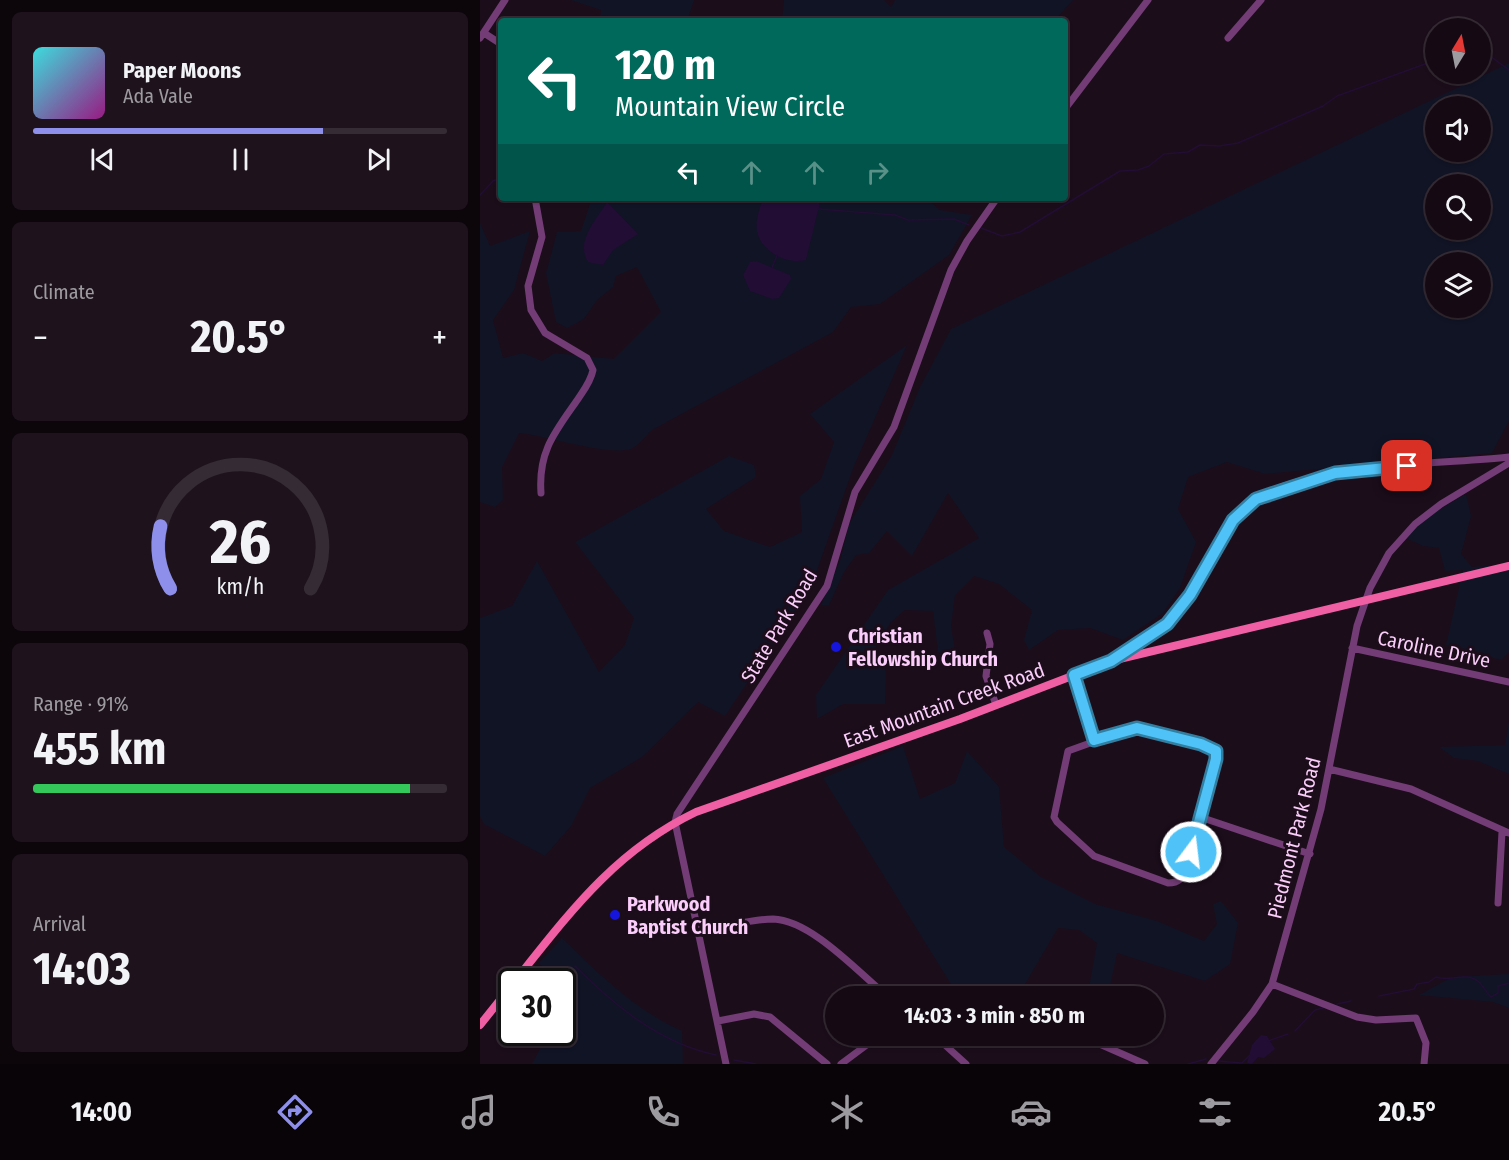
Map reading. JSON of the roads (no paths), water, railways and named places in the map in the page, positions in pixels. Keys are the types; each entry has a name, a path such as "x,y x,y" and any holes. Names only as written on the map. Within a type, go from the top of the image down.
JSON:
{"main road":[{"name":"East Mountain Creek Road","path":"675,822 696,812 996,705 1111,661 1509,566"},
{"path":"525,968 554,930 606,874 632,851 675,822"},
{"path":"480,1025 498,1003"}],"street":[{"path":"498,43 482,36 505,0"},
{"path":"1068,105 1148,0"},
{"path":"1228,38 1261,0"},
{"path":"536,201 542,237 528,286 531,310 545,333 587,358 593,370 589,382 548,443 543,464 542,494"},
{"name":"State Park Road","path":"675,822 679,808 778,664 826,586 855,492 894,427 951,270 970,234 995,201"},
{"path":"1111,661 1158,630 1174,616 1233,520 1248,504 1265,494 1347,471 1509,457"},
{"name":"Piedmont Park Road","path":"1211,1064 1253,1012 1272,984 1310,854 1364,601 1389,553 1414,524 1441,504 1509,463"},
{"path":"987,633 990,644 986,676 996,705"},
{"name":"Caroline Drive","path":"1353,648 1509,682"},
{"path":"1074,675 1094,740"},
{"path":"1137,728 1215,749 1216,759 1200,818 1186,868 1181,880 1176,882 1168,883 1090,853 1057,822 1054,814 1066,753 1073,747 1137,728"},
{"path":"1329,769 1411,789 1506,833 1498,903"},
{"path":"1200,818 1310,854"},
{"path":"675,822 726,1064"},
{"path":"700,932 766,920 792,922 815,935 875,986"},
{"path":"1272,984 1357,1017 1376,1020 1416,1018 1427,1049 1424,1064"},
{"path":"718,1021 754,1014 770,1017 827,1064"},
{"path":"841,1064 865,1046"},
{"path":"946,1046 966,1064"},
{"path":"1104,1046 1145,1064"}],"waterway":[{"path":"1491,57 1509,70"},
{"path":"981,228 1002,236 1020,232 1120,171 1138,170 1149,166 1164,154 1188,152 1200,145 1219,146 1238,143 1323,106 1337,96 1425,64"},
{"path":"480,195 493,181 498,179"},
{"path":"818,209 895,215 908,220 954,219 969,225"},
{"path":"772,268 777,255"},
{"path":"575,966 605,995 639,1021 675,1042 716,1055"},
{"path":"1379,996 1414,989 1417,984 1429,982 1436,977 1469,977 1479,982 1491,997 1498,993 1498,986 1509,983"},
{"path":"1337,1004 1351,1001"},
{"path":"1295,1031 1315,1010 1323,1008"},
{"path":"1268,1041 1288,1034"},
{"path":"1218,1061 1242,1063 1250,1055"},
{"path":"1188,1064 1206,1059"},
{"path":"734,1060 756,1064"}],"place":[{"name":"Christian Fellowship Church","path":"836,647"},
{"name":"Parkwood Baptist Church","path":"615,915"}]}
